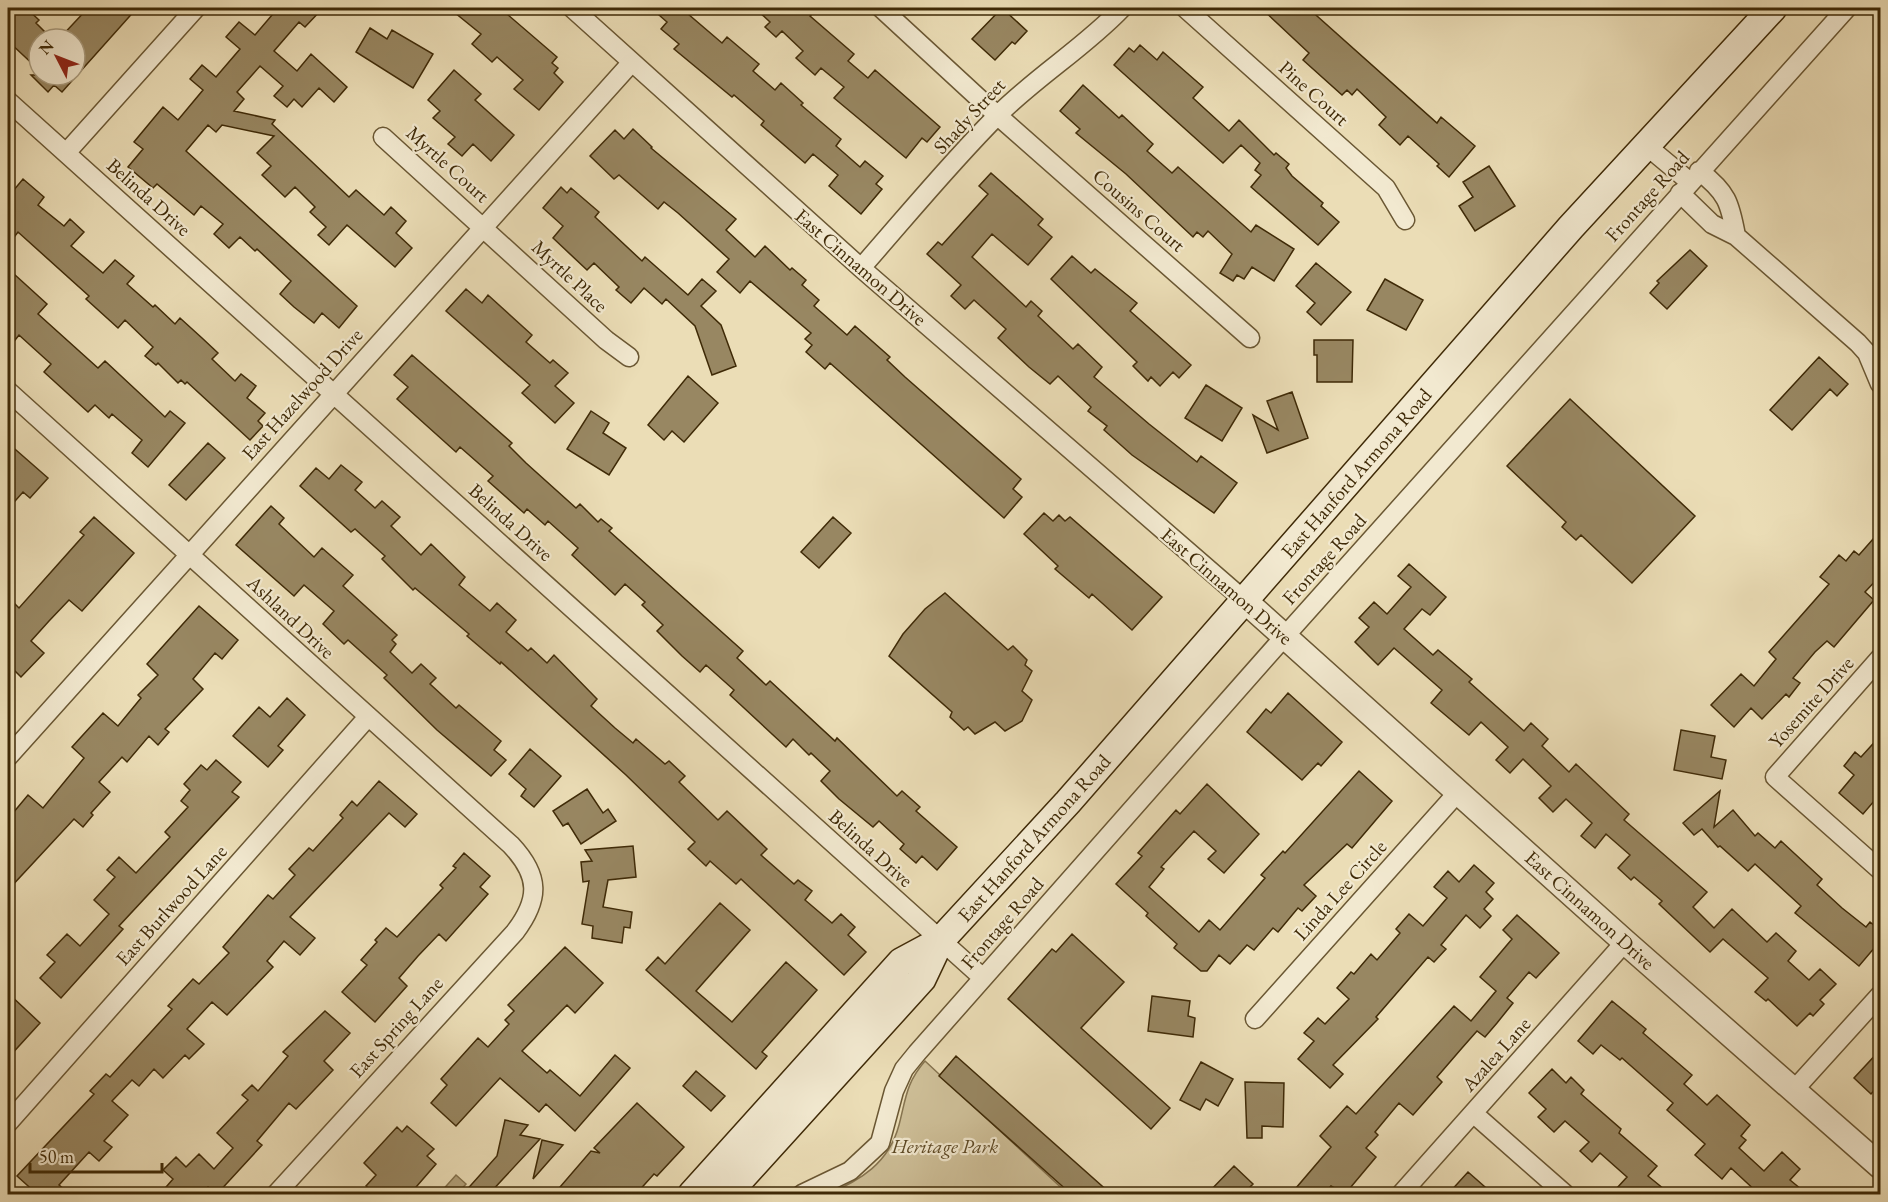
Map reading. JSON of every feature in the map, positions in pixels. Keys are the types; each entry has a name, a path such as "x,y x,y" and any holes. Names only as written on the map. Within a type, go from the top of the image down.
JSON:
{"main road":[{"name":"East Hanford Armona Road","path":"727,1194 922,979 940,941 1068,802 1498,309 1773,8"},
{"name":"East Hanford Armona Road","path":"692,1194 901,963 940,941"}],"street":[{"path":"66,153 196,8"},
{"name":"East Cinnamon Drive","path":"572,8 861,268 1285,636 1625,942 1881,1166"},
{"name":"Cousins Court","path":"881,8 997,115 1250,338"},
{"name":"Shady Street","path":"861,268 997,115 1036,79 1108,22 1122,8"},
{"name":"Pine Court","path":"1185,8 1386,188 1405,220"},
{"name":"Frontage Road","path":"802,1194 850,1171 880,1143 904,1069 1285,636 1847,8"},
{"name":"East Hazelwood Drive","path":"8,757 333,392 632,62"},
{"name":"Belinda Drive","path":"8,101 983,978"},
{"name":"Myrtle Court","path":"383,137 483,226"},
{"path":"1648,147 1690,182 1712,224 1727,234 1736,236 1858,343 1867,353 1881,384"},
{"path":"1690,182 1723,191 1729,203 1736,236"},
{"name":"Myrtle Place","path":"483,226 606,340 628,357"},
{"name":"Ashland Drive","path":"8,391 511,845 528,868 533,884"},
{"name":"Yosemite Drive","path":"1881,658 1775,777 1881,870"},
{"name":"East Burlwood Lane","path":"8,1123 368,718"},
{"name":"Linda Lee Circle","path":"1255,1019 1459,791"},
{"name":"East Spring Lane","path":"276,1194 515,932 533,904 533,884"},
{"name":"Azalea Lane","path":"1401,1194 1625,942"},
{"path":"1793,1091 1881,995"},
{"path":"1473,1113 1565,1194"}],"green space":[{"name":"Heritage Park","path":"925,1061 1068,1194 827,1194 851,1183 881,1160 899,1125 910,1084"}],"shaded area":[{"path":"456,1175 466,1184 457,1194 439,1194"}],"building":[{"path":"8,8 26,8 39,20 36,23 40,27 27,27 27,59 8,41"},
{"path":"88,8 137,8 87,64 87,27 70,27"},
{"path":"278,8 323,8 305,27 299,22 274,51 297,71 311,54 347,87 334,102 319,88 302,107 294,99 287,107 274,96 283,86 260,66 237,92 244,99 234,111 275,120 272,124 349,197 356,190 384,215 391,207 406,221 396,233 412,248 395,267 347,225 329,245 318,235 326,227 310,212 315,207 295,187 285,197 262,175 271,166 257,153 274,136 222,125 216,132 208,125 186,151 357,306 339,328 322,313 314,323 294,307 280,294 291,281 257,249 255,251 240,237 229,248 214,234 223,224 201,206 194,215 157,184 153,188 128,167 143,149 134,142 163,107 178,120 203,90 190,79 202,65 216,77 240,49 226,37 239,22 255,35"},
{"path":"449,8 500,8 557,57 552,63 558,68 554,73 563,82 539,110 514,89 523,80 497,57 492,62 472,44 481,34"},
{"path":"651,8 681,8 722,43 727,37 759,64 753,71 775,90 781,83 803,103 801,105 841,139 836,146 860,167 865,161 883,176 876,184 882,189 861,214 829,186 838,175 813,154 805,163 761,125 764,121 674,49 679,44 661,29 667,22"},
{"path":"755,8 819,8 810,16 854,54 848,61 868,78 875,70 940,127 927,142 922,138 906,158 834,98 844,87 821,68 815,75 796,58 803,51 782,31 776,37 765,27 770,22"},
{"path":"1002,8 1027,31 1015,44 1012,42 995,60 972,39"},
{"path":"1261,8 1308,8 1437,123 1441,117 1475,146 1449,177 1437,166 1439,164 1408,136 1400,145 1379,125 1386,117 1357,89 1352,95 1347,90 1342,95 1303,60 1309,53"},
{"path":"370,28 387,39 392,30 433,54 413,88 356,52"},
{"path":"1140,45 1157,60 1163,52 1203,87 1193,98 1229,131 1239,120 1274,155 1276,153 1289,164 1286,168 1292,176 1323,203 1321,206 1339,222 1318,245 1251,187 1261,175 1255,170 1260,163 1241,145 1223,163 1114,65 1129,48 1134,52"},
{"path":"454,70 481,94 475,100 514,135 491,161 473,144 462,156 448,144 455,137 433,118 440,111 428,100"},
{"path":"1083,85 1119,118 1122,115 1153,144 1147,151 1172,173 1178,167 1251,232 1256,225 1294,249 1274,281 1252,267 1244,279 1237,275 1233,281 1220,273 1232,254 1208,231 1203,237 1197,232 1193,237 1126,174 1076,133 1080,129 1060,111"},
{"path":"43,87 52,87 48,92"},
{"path":"56,87 66,87 62,92"},
{"path":"633,129 651,148 736,219 726,230 755,257 765,246 790,270 792,268 806,280 802,285 819,300 814,306 847,335 855,326 890,357 887,360 905,377 1021,479 1013,489 1022,497 1004,518 830,363 825,369 806,352 812,345 805,339 811,333 750,281 740,293 717,272 729,259 678,213 664,202 658,209 619,175 614,179 590,156 615,130 624,139"},
{"path":"1489,166 1515,206 1475,231 1459,206 1473,197 1463,182"},
{"path":"991,173 1043,219 1038,225 1052,237 1028,265 992,234 972,257 1026,307 1031,301 1042,311 1038,316 1073,349 1078,344 1102,367 1094,377 1149,424 1197,462 1201,456 1237,483 1214,513 1132,455 1104,430 1107,426 1088,411 1091,407 1058,376 1050,384 1029,367 998,338 1006,329 974,300 965,309 951,296 961,285 927,254 938,242 942,245 988,194 979,186"},
{"path":"23,179 44,197 38,205 64,226 70,219 84,232 71,246 103,273 115,260 134,276 127,284 175,324 180,318 218,353 212,359 235,381 241,374 256,386 247,398 265,413 258,421 263,426 250,440 187,382 185,384 181,380 178,383 158,363 156,365 145,356 153,347 125,320 118,328 86,299 89,296 18,232 8,245 8,197"},
{"path":"561,187 567,193 571,188 599,212 595,217 642,261 645,257 688,295 702,279 716,291 701,306 721,325 736,366 712,375 695,326 666,299 662,304 644,288 631,303 616,290 619,287 594,263 587,270 553,238 563,226 543,208"},
{"path":"1690,250 1707,266 1667,309 1650,293 1659,283 1657,281"},
{"path":"1072,256 1091,273 1095,269 1137,303 1130,311 1191,365 1179,378 1173,372 1160,386 1151,377 1148,381 1133,366 1137,362 1051,279"},
{"path":"1316,263 1351,292 1321,325 1307,312 1315,303 1296,286"},
{"path":"14,274 47,304 38,314 98,368 105,361 165,417 170,411 185,423 148,467 132,453 142,440 112,414 109,418 95,405 88,412 44,372 51,364 19,335 8,349 8,281"},
{"path":"1385,279 1423,300 1406,330 1367,310"},
{"path":"466,289 482,303 488,295 532,335 526,342 550,363 553,360 568,373 555,386 574,403 555,423 522,393 530,385 446,311"},
{"path":"1314,340 1353,340 1352,382 1317,382 1317,355 1314,355"},
{"path":"412,355 512,443 509,446 576,508 580,504 598,522 601,519 612,528 609,531 743,651 737,658 766,685 770,681 835,741 837,738 897,796 902,791 920,807 916,811 957,847 937,870 922,856 916,863 900,849 904,844 879,821 873,827 839,799 821,781 830,771 793,739 786,747 730,695 734,690 706,665 700,672 682,656 657,631 663,625 642,605 645,602 625,584 615,595 572,555 578,548 548,521 545,525 527,509 524,513 488,481 493,476 460,447 456,452 397,399 408,387 394,375"},
{"path":"1819,357 1848,384 1837,396 1830,389 1792,430 1770,410"},
{"path":"688,376 718,403 684,442 672,431 664,440 648,425"},
{"path":"1206,385 1242,408 1222,441 1185,418"},
{"path":"1292,392 1308,438 1267,453 1253,415 1278,430 1267,401"},
{"path":"1570,399 1695,516 1632,583 1581,535 1576,540 1562,527 1566,522 1507,466"},
{"path":"591,411 609,423 603,433 626,448 609,475 567,449"},
{"path":"8,443 48,478 30,498 23,492 8,509"},
{"path":"208,443 225,458 186,500 169,485"},
{"path":"341,465 362,482 355,490 375,508 382,501 400,517 391,526 421,555 431,544 465,577 459,585 490,611 497,603 516,620 506,632 528,651 531,648 547,663 554,655 597,699 591,706 615,728 633,743 636,739 665,764 669,761 685,776 679,782 718,820 727,811 767,849 761,855 794,884 798,880 812,891 805,900 832,923 841,914 855,927 848,935 866,952 844,975 741,879 736,884 710,861 706,866 688,849 695,842 626,775 501,662 500,664 467,636 469,634 415,588 413,590 382,559 385,556 355,529 351,532 300,486 316,468 329,479"},
{"path":"271,506 284,518 279,524 314,557 322,548 353,575 343,586 397,635 392,640 396,644 390,652 412,673 421,664 436,678 430,684 456,708 459,705 501,741 494,750 506,760 491,776 437,730 384,678 387,675 348,640 344,644 323,624 334,611 304,585 294,596 236,545"},
{"path":"1044,513 1053,521 1059,515 1065,521 1070,517 1162,597 1132,630 1092,594 1089,598 1055,569 1058,566 1024,534"},
{"path":"94,517 134,553 82,611 69,600 49,621 31,641 44,653 21,677 8,664 8,597 19,608 84,535 80,532"},
{"path":"833,517 851,533 819,568 801,552"},
{"path":"1881,530 1881,575 1865,592 1874,600 1834,647 1827,641 1815,652 1793,678 1800,683 1789,697 1786,694 1762,719 1751,708 1734,727 1711,705 1741,674 1754,686 1776,659 1769,652 1829,584 1820,577 1839,555 1846,561 1854,551 1859,555"},
{"path":"1409,564 1446,597 1430,615 1422,609 1404,629 1433,655 1438,650 1472,679 1469,682 1524,731 1531,723 1548,739 1542,746 1569,772 1576,764 1629,814 1624,820 1707,892 1693,907 1714,928 1732,909 1767,942 1776,933 1796,951 1788,961 1809,980 1820,969 1836,984 1820,1000 1824,1004 1813,1016 1810,1013 1797,1026 1768,999 1766,1001 1755,992 1768,978 1723,939 1710,952 1659,904 1662,901 1634,877 1631,880 1618,868 1630,855 1606,834 1595,848 1581,836 1592,823 1566,799 1553,812 1539,798 1551,786 1523,759 1510,773 1496,760 1508,747 1481,722 1469,735 1431,703 1442,690 1394,648 1378,665 1355,642 1369,627 1359,618 1374,602 1387,614 1411,587 1398,576"},
{"path":"945,593 1008,650 1013,646 1027,660 1025,665 1032,671 1022,691 1032,700 1022,721 1005,731 995,722 975,734 968,727 964,730 950,717 952,712 889,656 903,634 925,609"},
{"path":"199,606 238,640 222,659 215,653 193,679 203,689 165,729 169,732 158,745 149,736 127,762 122,757 99,782 110,792 91,813 93,815 83,827 74,819 8,890 8,852 13,846 8,840 8,821 13,813 28,795 43,808 84,758 72,747 103,713 118,726 141,698 138,695 158,675 147,664"},
{"path":"1288,693 1342,742 1321,766 1318,763 1302,780 1247,732 1266,709 1271,713"},
{"path":"287,698 305,715 278,746 283,750 268,767 233,736 259,707 270,717"},
{"path":"1681,730 1715,736 1711,757 1726,760 1722,779 1674,770"},
{"path":"1881,735 1881,793 1863,814 1839,793 1854,775 1844,766 1855,752 1861,757"},
{"path":"530,749 561,776 534,807 521,796 526,789 509,774"},
{"path":"216,760 241,782 232,792 239,797 119,926 123,929 61,998 40,978 55,962 47,955 67,934 80,946 109,914 94,900 115,877 107,870 119,857 136,873 170,837 165,832 188,807 181,801 190,790 184,784 201,765 207,770"},
{"path":"1359,771 1392,801 1352,848 1347,844 1304,885 1316,896 1302,911 1298,908 1278,932 1273,928 1254,950 1247,945 1230,964 1219,955 1207,971 1201,971 1174,948 1177,944 1116,884 1142,856 1138,853 1176,810 1180,814 1207,784 1259,834 1224,873 1208,859 1216,851 1194,831 1161,867 1164,869 1149,887 1199,932 1209,920 1220,930 1265,878 1261,875 1283,851 1285,853"},
{"path":"379,781 417,814 405,827 389,813 290,917 315,938 300,955 284,941 267,961 273,967 227,1015 212,1002 187,1029 204,1044 189,1059 185,1055 163,1078 154,1069 139,1086 132,1080 112,1101 128,1115 104,1141 112,1147 99,1161 89,1152 59,1185 70,1194 37,1194 17,1176 94,1094 90,1091 106,1074 110,1077 172,1009 168,1006 193,979 199,984 229,953 223,947 268,895 273,899 295,875 289,869 309,848 313,851 343,818 340,815 352,801 357,806"},
{"path":"587,789 603,813 608,809 616,821 581,844 568,823 563,826 553,811"},
{"path":"1720,791 1714,827 1733,810 1755,836 1758,833 1775,848 1781,841 1822,879 1817,885 1842,908 1866,927 1870,922 1881,931 1881,940 1859,966 1795,913 1801,906 1755,864 1748,871 1720,846 1718,847 1702,829 1694,835 1683,823"},
{"path":"633,846 636,877 608,880 603,907 632,912 630,928 624,927 622,943 592,938 593,926 582,924 589,881 583,882 581,862 592,861 585,850"},
{"path":"464,853 490,876 480,887 488,894 446,941 439,934 418,956 399,978 407,986 375,1022 342,992 367,965 361,960 377,942 375,940 386,928 397,937 443,888 440,885 456,868 453,866"},
{"path":"1474,865 1494,883 1486,892 1493,899 1484,909 1491,916 1480,928 1466,915 1441,945 1446,949 1434,962 1428,957 1376,1017 1378,1019 1333,1065 1343,1074 1330,1088 1298,1059 1314,1041 1304,1033 1318,1018 1325,1024 1349,999 1337,988 1351,972 1354,974 1371,954 1377,960 1400,933 1396,929 1409,914 1423,926 1447,898 1434,887 1448,871 1459,882"},
{"path":"720,903 750,930 696,991 732,1022 786,962 817,990 762,1052 767,1056 756,1069 646,970 658,957 665,964"},
{"path":"1517,915 1559,953 1536,978 1529,972 1507,998 1513,1003 1497,1023 1485,1037 1477,1031 1437,1077 1442,1082 1413,1115 1399,1103 1375,1132 1378,1135 1366,1148 1376,1157 1345,1194 1331,1186 1324,1194 1304,1194 1296,1188 1331,1147 1320,1136 1347,1106 1356,1114 1454,1006 1471,1021 1496,991 1480,977 1512,939 1503,930"},
{"path":"1072,934 1124,982 1081,1028 1170,1108 1151,1129 1008,999 1052,949 1056,952"},
{"path":"565,947 603,983 575,1013 567,1005 522,1051 547,1073 550,1070 580,1096 615,1055 630,1068 575,1131 546,1104 539,1112 500,1078 456,1126 431,1103 447,1085 441,1079 478,1038 488,1047 509,1024 505,1020 514,1011 508,1005"},
{"path":"8,993 40,1023 8,1058"},
{"path":"1152,996 1190,1001 1188,1016 1195,1018 1193,1037 1148,1031"},
{"path":"1612,1001 1646,1029 1643,1033 1692,1075 1684,1084 1707,1105 1717,1095 1750,1125 1741,1136 1746,1140 1739,1148 1764,1171 1782,1152 1800,1169 1790,1180 1807,1194 1759,1194 1731,1168 1722,1179 1695,1155 1705,1144 1667,1110 1673,1103 1622,1058 1620,1060 1601,1045 1593,1054 1578,1041"},
{"path":"325,1011 350,1033 324,1061 333,1070 296,1109 289,1103 257,1141 262,1145 217,1194 208,1187 202,1194 160,1194 173,1179 163,1170 176,1157 186,1167 199,1154 214,1169 233,1148 217,1133 248,1100 242,1095 252,1085 258,1091 288,1056 283,1052"},
{"path":"1881,1049 1881,1083 1871,1094 1854,1078"},
{"path":"956,1056 1111,1194 1071,1194 939,1076"},
{"path":"1201,1062 1233,1079 1218,1106 1206,1099 1200,1110 1180,1100"},
{"path":"1552,1069 1566,1083 1571,1077 1584,1090 1581,1094 1621,1129 1619,1133 1657,1166 1648,1176 1670,1194 1624,1194 1617,1188 1627,1177 1600,1153 1592,1162 1580,1151 1589,1142 1565,1121 1554,1132 1538,1117 1546,1109 1529,1093"},
{"path":"696,1071 725,1096 711,1111 683,1086"},
{"path":"1245,1082 1284,1083 1283,1127 1262,1126 1262,1138 1247,1138"},
{"path":"637,1103 684,1147 657,1176 654,1174 636,1194 554,1194 591,1151 600,1153 594,1148"},
{"path":"505,1120 528,1125 520,1135 540,1139 489,1194 463,1194 497,1156"},
{"path":"407,1126 434,1149 427,1156 436,1164 410,1194 375,1194 366,1186 376,1175 364,1163 397,1127 402,1132"},
{"path":"542,1140 563,1145 533,1179"},
{"path":"1234,1166 1253,1184 1243,1194 1207,1194"},
{"path":"1468,1172 1493,1194 1448,1194"}]}
